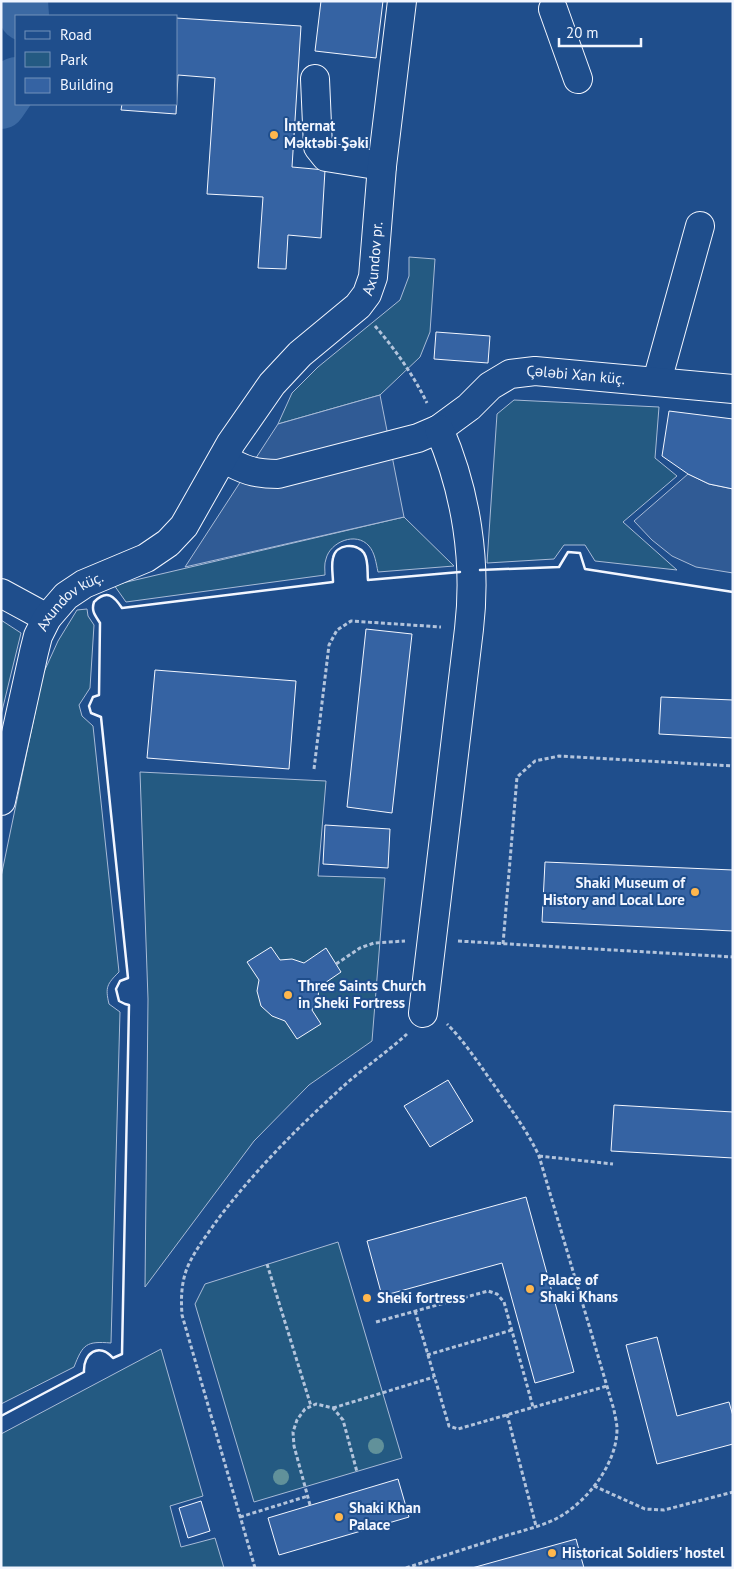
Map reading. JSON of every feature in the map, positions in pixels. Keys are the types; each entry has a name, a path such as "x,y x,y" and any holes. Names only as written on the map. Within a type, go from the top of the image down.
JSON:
{"street":[{"name":"Axundov pr.","path":"223,458 272,384 300,354 358,306 367,294 373,277 382,166 402,1"},
{"path":"551,4 578,79"},
{"path":"315,79 318,147 326,157 382,166"},
{"path":"657,382 700,226"},
{"name":"Çələbi Xan küç.","path":"223,458 239,468 258,474 278,474 418,438 439,429 469,407 490,386 510,374 536,371 733,389"},
{"path":"423,1013 469,629 471,593 468,536 457,476 439,429"},
{"name":"Axundov küç.","path":"1,801 38,636 47,618 66,596 84,584 146,558 168,543 184,526 223,458"},
{"path":"1,592 47,618"}],"path":[{"path":"358,306 390,344 422,393 439,429"},
{"path":"314,769 329,645 337,630 352,621 469,629"},
{"path":"504,944 517,777 535,761 560,756 733,766"},
{"path":"336,964 360,948 374,943 432,939 733,957"},
{"path":"255,1568 182,1316 181,1292 186,1270 205,1238 225,1210 265,1162 338,1091 410,1032 423,1013 443,1020 461,1038 515,1113 529,1135 539,1156 614,1410 617,1430 614,1449 594,1486 578,1503 561,1516 536,1526 406,1568"},
{"path":"539,1156 613,1164"},
{"path":"267,1264 311,1406"},
{"path":"376,1322 488,1291 498,1294 504,1302 533,1407"},
{"path":"415,1311 449,1426 458,1429 607,1386"},
{"path":"427,1354 512,1330"},
{"path":"310,1505 294,1446 293,1432 297,1420 305,1409 316,1404 333,1408 434,1377"},
{"path":"333,1408 343,1420 357,1472"},
{"path":"506,1414 536,1526"},
{"path":"594,1486 645,1509 664,1510 733,1492"},
{"path":"240,1517 308,1496"}],"green space":[{"path":"409,257 435,259 430,332 420,357 380,395 278,424 292,393 318,367 400,300 409,276"},
{"path":"514,400 659,407 655,458 677,476 623,522 677,570 595,561 585,545 564,545 554,559 487,563 497,414"},
{"path":"404,517 454,566 378,572 374,555 369,546 357,539 351,539 338,543 328,553 325,563 325,575 126,602 114,585"},
{"path":"87,609 88,616 94,625 90,688 79,705 82,716 93,726 119,972 107,990 109,1004 120,1012 111,1343 96,1343 86,1346 80,1353 74,1367 1,1404 1,877 43,674 58,641 77,610"},
{"path":"1,620 21,633 1,715"},
{"path":"140,772 326,781 318,876 385,878 372,1041 309,1085 254,1141 145,1287 148,999"},
{"path":"338,1242 402,1458 254,1502 195,1304 205,1284"},
{"path":"161,1349 203,1496 170,1506 181,1547 215,1538 224,1568 1,1568 1,1434"}],"shaded area":[{"path":"380,395 404,517 185,567 278,424"},
{"path":"688,474 709,484 733,489 733,573 696,567 672,556 652,540 634,521"}],"building":[{"path":"321,1 383,1 376,58 315,51"},
{"path":"178,18 301,26 292,167 325,170 321,238 288,235 286,269 258,268 263,197 207,194 215,78 178,75"},
{"path":"122,105 176,105 176,114 121,110"},
{"path":"436,332 490,336 488,363 434,359"},
{"path":"669,411 733,419 733,489 709,484 688,474 662,456"},
{"path":"366,629 412,634 392,813 347,807"},
{"path":"155,670 296,681 289,769 147,758"},
{"path":"661,697 733,700 733,738 659,734"},
{"path":"325,825 390,829 388,868 323,864"},
{"path":"545,862 733,870 733,931 542,922"},
{"name":"Three Saints Church in Sheki Fortress","path":"271,947 280,960 292,959 304,963 326,948 341,972 319,987 318,998 312,1010 321,1024 297,1039 285,1021 272,1016 261,1006 257,991 259,980 247,962"},
{"path":"448,1080 473,1121 430,1147 404,1106"},
{"path":"614,1105 733,1112 733,1158 611,1151"},
{"name":"Palace of Shaki Khans","path":"526,1197 574,1372 535,1383 502,1263 382,1296 367,1241"},
{"path":"657,1337 677,1416 729,1402 733,1416 733,1444 657,1464 626,1345"},
{"name":"Shaki Khan Palace","path":"398,1479 409,1517 279,1555 268,1518"},
{"path":"201,1501 210,1531 188,1538 179,1508"},
{"name":"Historical Soldiers' hostel","path":"576,1539 584,1568 472,1568"}],"waterway":[{"path":"23,1 24,15"},
{"path":"1,104 15,83"}],"wall":[{"path":"1,1416 84,1372 86,1360 93,1352 97,1350 102,1351 108,1353 113,1358 122,1354 129,1005 119,1001 116,989 120,981 128,978 101,717 91,713 89,706 93,697 99,695 100,623 93,610 94,602 106,595 113,597 122,608 333,582 333,558 338,550 347,546 360,549 366,556 368,580 460,572"},
{"path":"480,570 559,567 568,552 580,553 585,569 733,592"}],"place":[{"name":"İnternat Məktəbi Şəki","path":"274,135"},
{"name":"Shaki Museum of History and Local Lore","path":"695,892"},
{"name":"Three Saints Church in Sheki Fortress","path":"288,995"},
{"name":"Palace of Shaki Khans","path":"530,1289"},
{"name":"Sheki fortress","path":"367,1298"},
{"name":"Shaki Khan Palace","path":"339,1517"},
{"name":"Historical Soldiers' hostel","path":"552,1553"}]}
